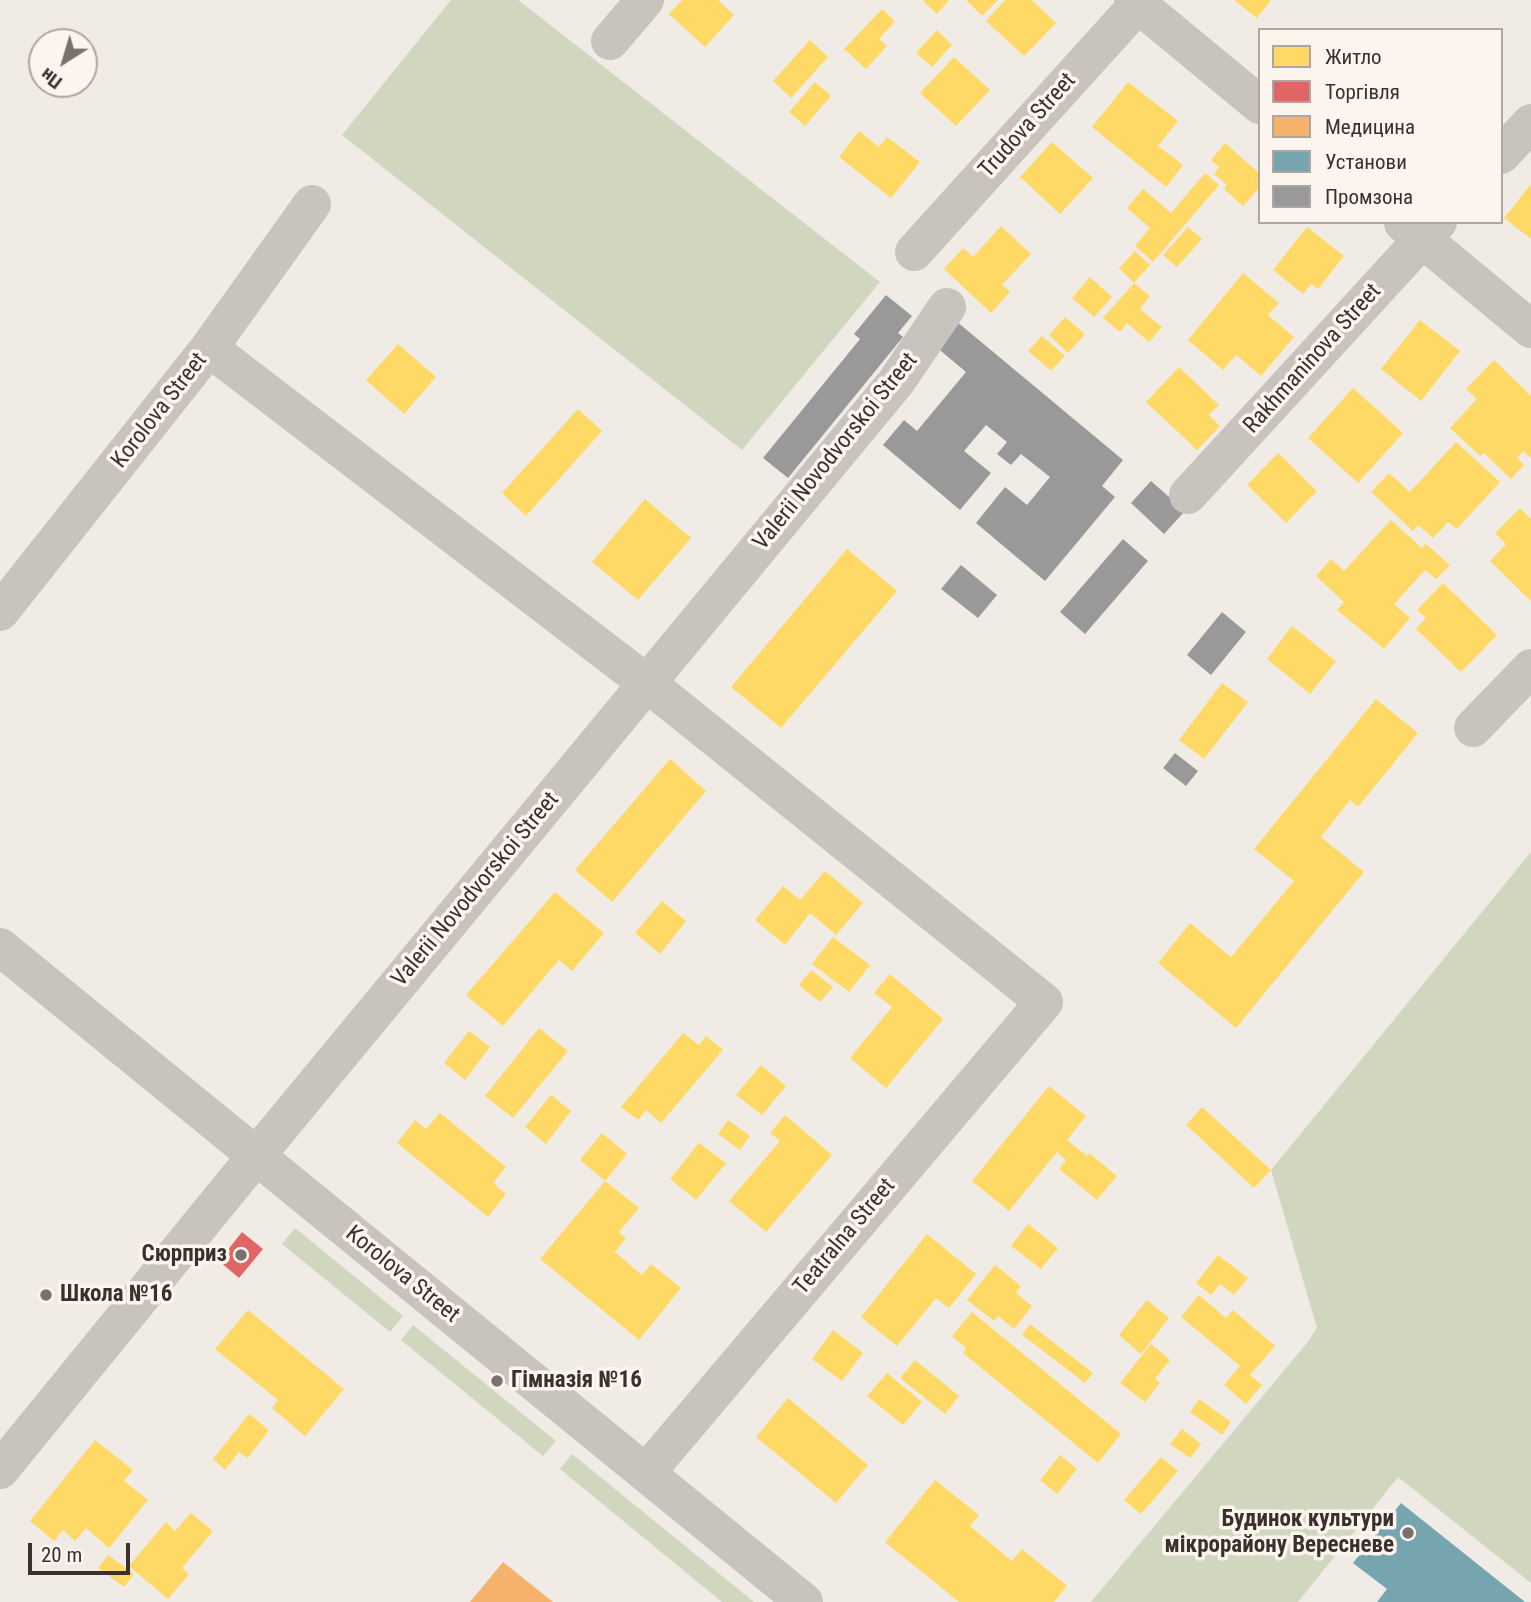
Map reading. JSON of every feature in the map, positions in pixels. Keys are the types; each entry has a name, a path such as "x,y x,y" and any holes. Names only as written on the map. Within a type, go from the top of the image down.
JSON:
{"street":[{"path":"610,41 645,0"},
{"path":"1137,1 1258,103"},
{"name":"Trudova Street","path":"914,252 1137,1"},
{"path":"1503,153 1531,123"},
{"name":"Korolova Street","path":"0,612 209,348 312,204"},
{"path":"1421,228 1531,329"},
{"name":"Rakhmaninova Street","path":"1188,495 1421,228"},
{"name":"Valerii Novodvorskoi Street","path":"0,1470 896,382 947,307"},
{"path":"209,348 648,684"},
{"path":"1473,728 1531,668"},
{"name":"Teatralna Street","path":"646,1473 1044,1002 648,684"},
{"name":"Korolova Street","path":"0,947 804,1602"}],"green space":[{"path":"451,0 518,0 880,282 742,450 342,135"},
{"path":"1531,852 1531,1583 1398,1477 1298,1602 1091,1602 1317,1328 1271,1170"},
{"path":"295,1228 403,1316 390,1332 282,1244"},
{"path":"413,1325 556,1441 543,1456 401,1340"},
{"path":"572,1454 754,1602 722,1602 560,1469"}],"building: Житло":[{"path":"682,0 718,0 734,15 705,47 669,14"},
{"path":"922,0 949,0 937,14"},
{"path":"966,0 998,0 982,16"},
{"path":"1005,0 1032,0 1056,23 1024,56 986,21"},
{"path":"1234,0 1271,0 1257,18"},
{"path":"882,9 895,21 879,39 887,46 866,69 844,49"},
{"path":"937,30 952,45 932,67 916,53"},
{"path":"810,40 828,57 791,98 773,81"},
{"path":"954,57 990,90 956,126 920,93"},
{"path":"815,82 831,96 805,126 789,112"},
{"path":"1128,82 1178,121 1158,146 1183,165 1166,187 1092,127"},
{"path":"859,131 879,147 887,137 920,162 891,198 839,157"},
{"path":"1052,142 1093,178 1060,214 1020,177"},
{"path":"1225,143 1258,172 1258,189 1243,206 1224,189 1227,185 1214,174 1219,167 1211,160"},
{"path":"1205,173 1219,185 1153,262 1135,246 1150,228 1127,208 1143,189 1171,213"},
{"path":"1531,184 1531,239 1504,218"},
{"path":"1001,226 1031,254 1002,285 1010,292 991,313 944,269 963,248 973,257"},
{"path":"1188,227 1202,239 1177,267 1163,255"},
{"path":"1307,227 1344,256 1318,289 1311,284 1303,294 1273,270"},
{"path":"1135,251 1150,265 1134,283 1119,268"},
{"path":"1243,273 1279,303 1268,315 1294,337 1261,376 1236,355 1223,370 1188,340"},
{"path":"1090,277 1112,297 1094,317 1072,298"},
{"path":"1134,283 1150,296 1140,309 1162,327 1149,342 1127,323 1120,332 1103,318"},
{"path":"1065,317 1085,334 1068,353 1049,335"},
{"path":"1420,320 1460,351 1421,401 1381,369"},
{"path":"1042,336 1065,356 1051,371 1028,351"},
{"path":"398,344 436,377 404,414 366,380"},
{"path":"1494,360 1531,396 1531,458 1523,451 1517,458 1524,465 1511,479 1484,453 1480,456 1450,428 1477,399 1466,389"},
{"path":"1179,367 1219,405 1209,415 1220,426 1197,450 1146,402"},
{"path":"1353,388 1403,433 1358,483 1308,438"},
{"path":"578,409 602,431 526,516 502,493"},
{"path":"1456,442 1500,482 1457,529 1448,522 1433,538 1418,525 1413,531 1371,492 1389,473 1410,492"},
{"path":"1278,453 1317,491 1286,523 1247,485"},
{"path":"645,499 691,538 638,600 592,562"},
{"path":"1520,508 1531,519 1531,601 1490,561 1506,544 1495,533"},
{"path":"1391,520 1422,548 1426,544 1450,565 1436,579 1425,570 1394,604 1410,618 1384,649 1337,610 1344,602 1316,576 1331,559 1344,571"},
{"path":"847,549 897,591 781,728 731,687"},
{"path":"1443,583 1497,635 1461,672 1416,629 1426,618 1417,610"},
{"path":"1292,626 1336,661 1310,694 1267,659"},
{"path":"1222,683 1248,702 1204,759 1179,740"},
{"path":"1376,699 1418,733 1358,807 1350,800 1321,837 1364,872 1236,1028 1158,963 1190,923 1231,957 1294,881 1254,849"},
{"path":"670,759 706,791 612,902 575,870"},
{"path":"825,871 863,903 836,935 810,913 785,945 755,920 783,886 800,900"},
{"path":"555,892 604,933 572,971 559,960 503,1026 466,995"},
{"path":"662,901 686,921 660,954 635,933"},
{"path":"833,937 870,965 849,992 812,964"},
{"path":"811,970 833,987 820,1002 799,985"},
{"path":"890,974 943,1019 886,1088 850,1058 892,1007 874,993"},
{"path":"539,1028 568,1051 513,1118 485,1096"},
{"path":"469,1031 490,1047 465,1080 444,1063"},
{"path":"683,1033 699,1045 706,1036 723,1050 661,1123 646,1110 638,1120 621,1107"},
{"path":"761,1065 786,1086 762,1115 736,1095"},
{"path":"1049,1086 1086,1116 1067,1140 1087,1156 1089,1153 1117,1176 1097,1200 1059,1169 1066,1160 1057,1152 1009,1211 972,1181"},
{"path":"551,1095 571,1111 546,1144 525,1127"},
{"path":"1202,1107 1271,1170 1254,1188 1186,1125"},
{"path":"440,1113 506,1167 493,1183 506,1194 488,1217 397,1143 415,1120 426,1129"},
{"path":"785,1115 832,1155 766,1232 729,1201 780,1141 770,1133"},
{"path":"728,1120 750,1136 740,1150 718,1134"},
{"path":"602,1133 627,1154 605,1181 580,1160"},
{"path":"699,1143 726,1163 696,1200 670,1179"},
{"path":"605,1181 639,1208 619,1232 626,1238 615,1252 642,1275 651,1264 681,1288 639,1340 540,1259"},
{"path":"1028,1224 1058,1248 1041,1269 1011,1246"},
{"path":"927,1234 976,1274 949,1308 936,1298 897,1346 861,1317"},
{"path":"1218,1255 1248,1278 1234,1295 1220,1284 1211,1295 1196,1283"},
{"path":"995,1265 1021,1286 1016,1293 1032,1306 1014,1329 998,1316 994,1321 967,1300"},
{"path":"1199,1295 1226,1318 1233,1310 1275,1346 1250,1375 1262,1385 1246,1404 1224,1385 1240,1366 1181,1317"},
{"path":"1147,1300 1169,1318 1141,1354 1119,1335"},
{"path":"248,1310 344,1389 305,1436 272,1408 278,1400 215,1349"},
{"path":"972,1312 1121,1434 1098,1463 963,1353 966,1348 952,1336"},
{"path":"1030,1324 1093,1373 1085,1383 1022,1335"},
{"path":"833,1330 863,1353 842,1381 812,1359"},
{"path":"1151,1344 1170,1360 1155,1379 1160,1383 1145,1402 1120,1383"},
{"path":"915,1360 959,1396 945,1414 900,1378"},
{"path":"887,1373 922,1402 903,1425 867,1396"},
{"path":"788,1398 868,1465 836,1503 756,1437"},
{"path":"1199,1399 1231,1422 1222,1435 1190,1412"},
{"path":"249,1414 269,1430 248,1458 239,1452 225,1470 213,1459"},
{"path":"1182,1429 1201,1444 1190,1458 1170,1444"},
{"path":"95,1440 133,1470 124,1481 148,1500 109,1548 86,1528 75,1541 63,1530 54,1541 30,1521"},
{"path":"1060,1455 1077,1469 1057,1494 1040,1480"},
{"path":"1161,1457 1178,1471 1141,1514 1124,1500"},
{"path":"935,1480 979,1515 970,1526 1012,1561 1022,1549 1067,1586 1054,1602 959,1602 885,1542"},
{"path":"191,1513 213,1531 182,1568 189,1574 168,1599 129,1566 166,1522 175,1531"},
{"path":"108,1555 134,1574 124,1587 98,1568"}],"building: Торгівля":[{"name":"Сюрприз","path":"242,1232 263,1249 239,1278 219,1261"}],"building: Медицина":[{"path":"503,1562 553,1602 470,1602"}],"building: Установи":[{"name":"Будинок культури мікрорайону Вересневе","path":"1401,1503 1525,1602 1377,1602 1387,1589 1353,1563"}],"building: Промзона":[{"path":"886,295 912,316 898,333 903,337 788,478 763,458 860,339 854,334"},
{"path":"956,321 1123,460 1102,486 1115,497 1045,581 976,523 1005,487 1027,505 1050,477 1021,454 1011,465 997,454 1007,442 986,425 964,451 991,473 960,510 883,445 904,420 917,431 966,372 935,346"},
{"path":"1151,481 1185,511 1164,534 1131,503"},
{"path":"1123,539 1148,561 1085,634 1060,612"},
{"path":"961,565 997,595 978,618 941,589"},
{"path":"1222,612 1246,632 1211,675 1187,655"},
{"path":"1175,753 1198,771 1186,786 1163,768"}],"place":[{"name":"Сюрприз","path":"241,1255"},
{"name":"Школа №16","path":"46,1295"},
{"name":"Гімназія №16","path":"497,1381"},
{"name":"Будинок культури мікрорайону Вересневе","path":"1408,1533"}]}
